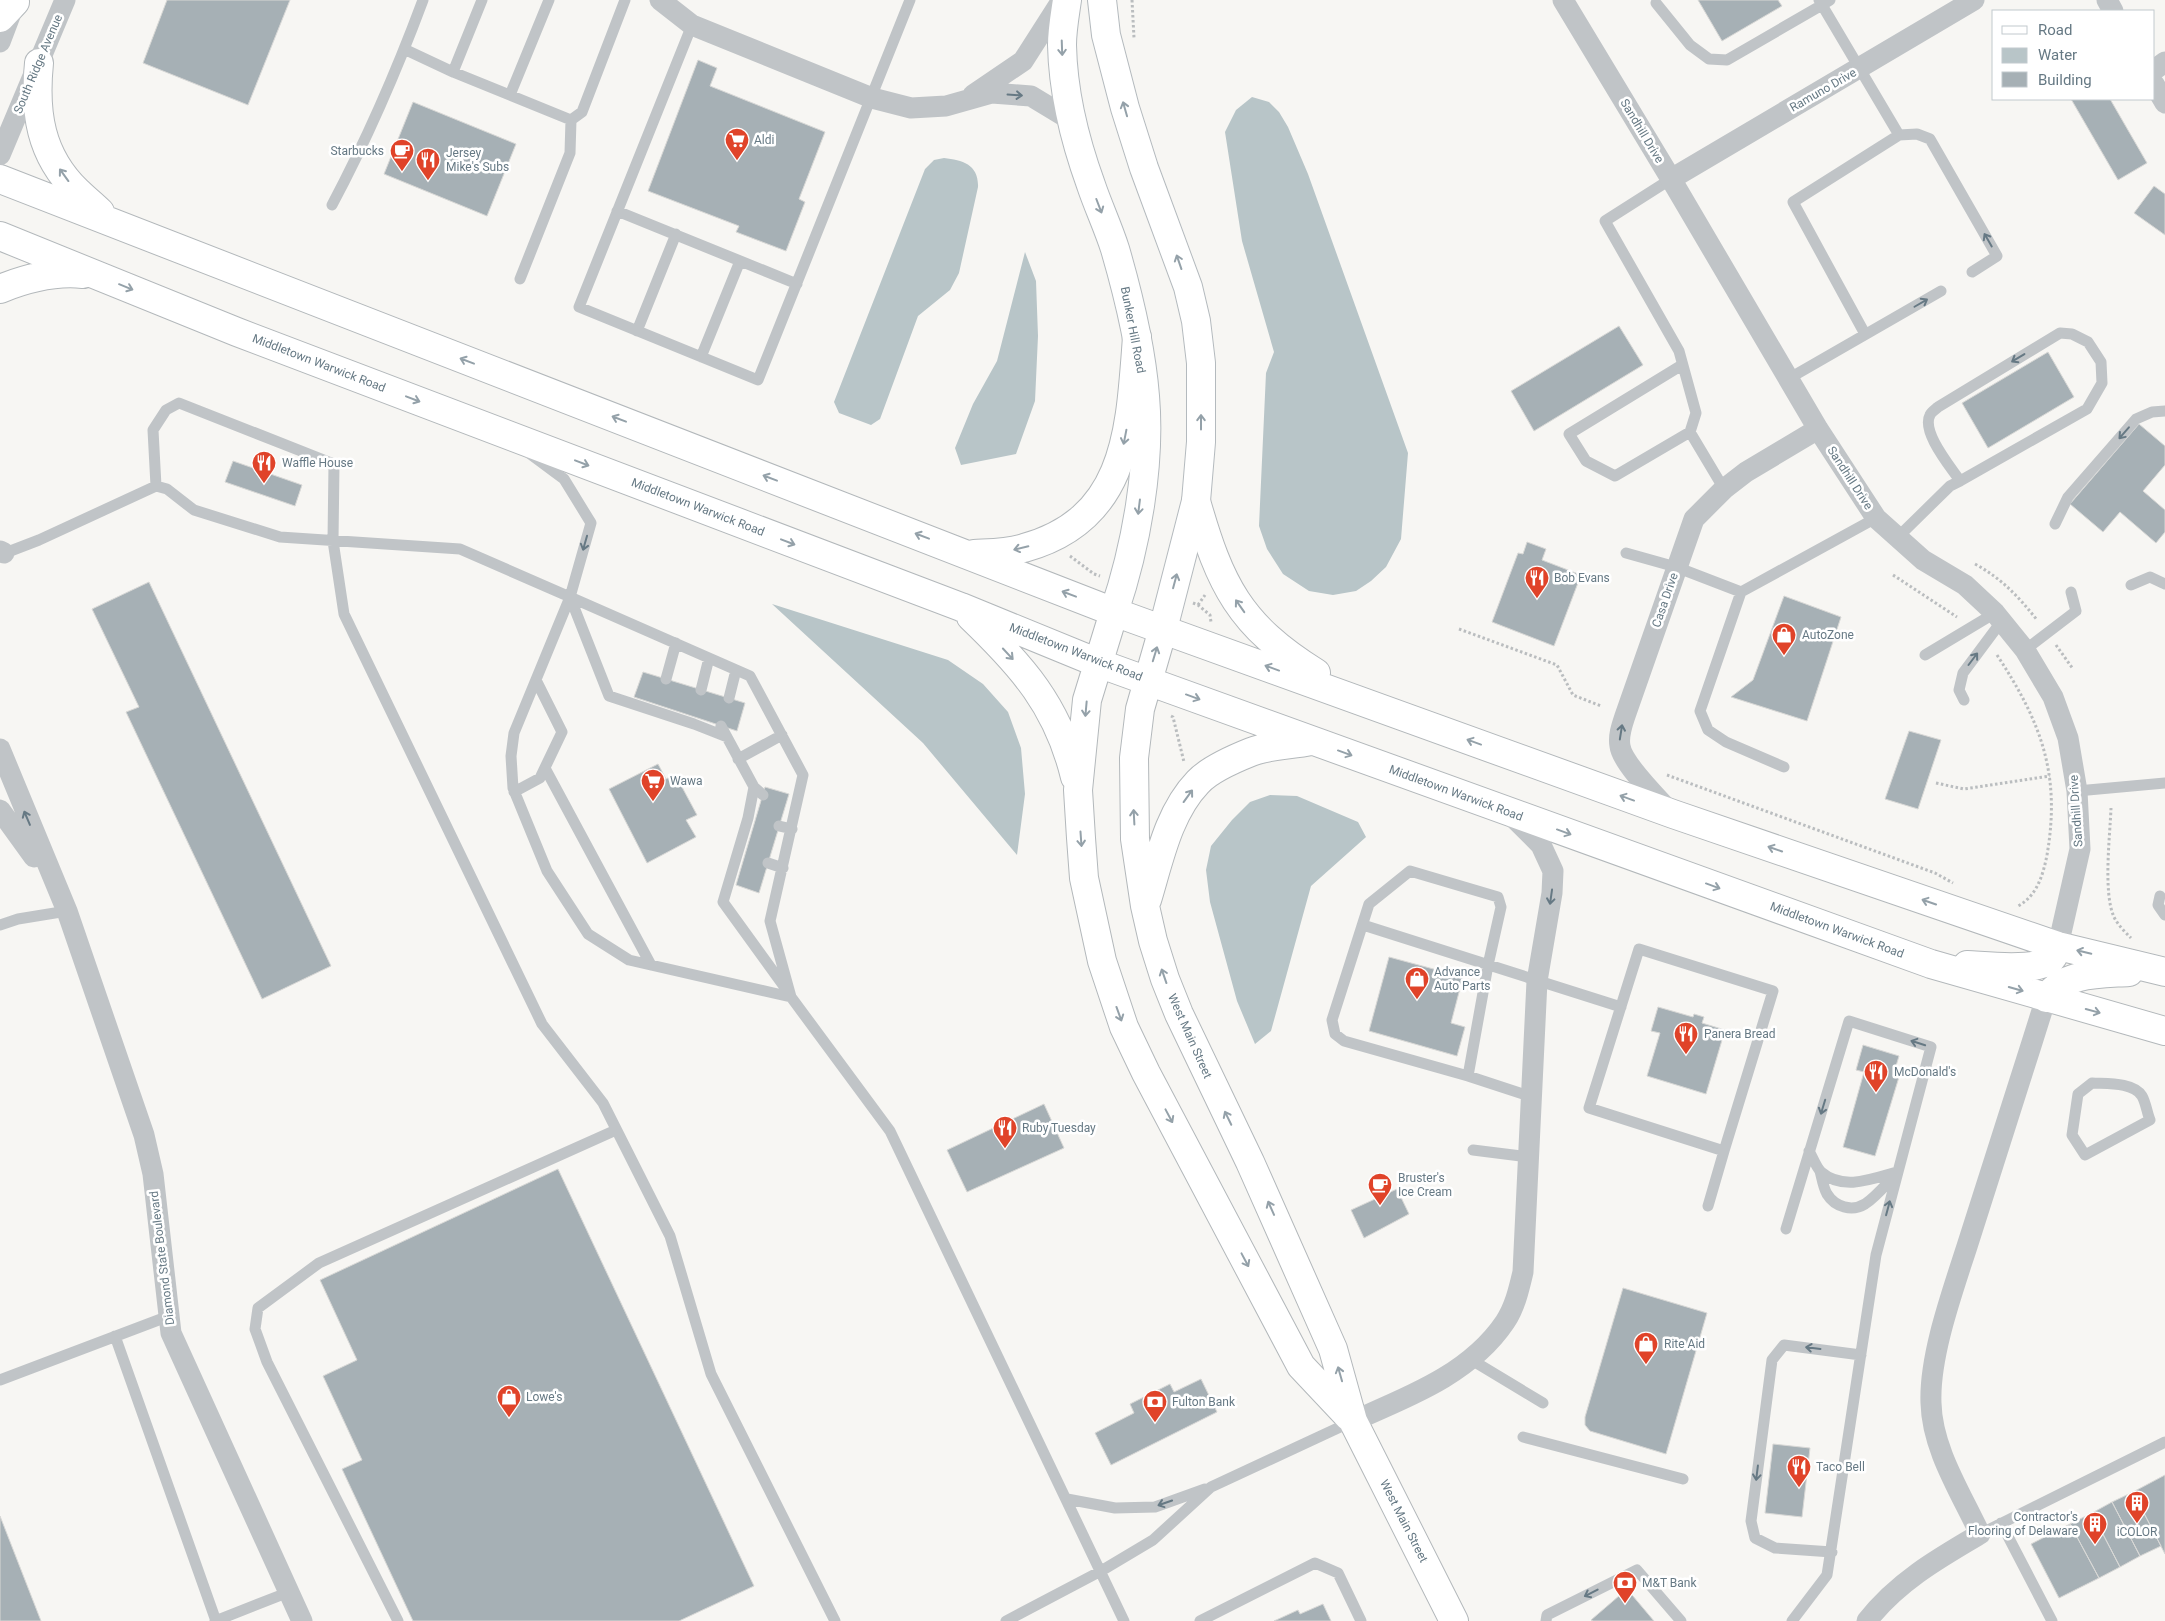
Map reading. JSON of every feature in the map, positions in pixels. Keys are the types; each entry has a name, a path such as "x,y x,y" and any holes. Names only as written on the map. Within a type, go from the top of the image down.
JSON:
{"main road":[{"name":"Bunker Hill Road","path":"1067,0 1062,43 1065,83 1090,184 1114,246 1137,337 1145,397 1146,445 1137,524 1124,583 1098,662"},
{"path":"1102,0 1106,35 1125,108 1144,168 1188,287 1196,321 1201,363 1201,422 1196,501 1163,629"},
{"path":"39,63 37,109 39,127 48,148 64,176 110,222"},
{"path":"0,179 1114,612 1672,814 2058,946 2163,971"},
{"name":"Middletown Warwick Road","path":"0,236 237,332 961,607 1098,662 1313,741 1931,964 2165,1031"},
{"path":"0,289 28,278 48,274 70,272 102,277"},
{"path":"967,554 1022,549 1041,542 1055,536 1088,514 1099,502 1117,468 1125,443 1132,402 1137,337"},
{"path":"1196,501 1215,561 1224,582 1242,610 1262,632 1290,657 1359,700"},
{"path":"961,607 1022,669 1043,698 1053,715 1070,757 1078,790"},
{"name":"West Main Street","path":"1163,629 1140,709 1134,758 1136,839 1145,906 1153,941 1179,1014 1250,1162 1333,1349 1353,1421 1454,1621"},
{"name":"West Main Street","path":"1098,662 1087,700 1078,790 1084,878 1102,961 1124,1027 1146,1073 1301,1366 1353,1421"},
{"path":"1145,906 1164,842 1180,807 1198,782 1221,767 1252,751 1313,741"},
{"path":"1931,964 2022,966 2036,964 2052,958 2058,946"},
{"path":"2046,998 2053,988 2070,979 2091,974 2163,971"}],"street":[{"name":"South Ridge Avenue","path":"0,155 65,0"},
{"path":"660,0 692,25 872,98 911,108 946,106 992,93 1031,96 1074,122"},
{"path":"967,100 1023,62 1062,0"},
{"name":"Sandhill Drive","path":"1563,0 1818,429 1876,518 1922,560 1965,585 1998,617 2025,650 2053,697 2068,738 2077,791 2080,849 2058,946"},
{"name":"Ramuno Drive","path":"1671,179 1974,0"},
{"path":"0,42 10,7"},
{"path":"2155,86 2165,103"},
{"name":"Casa Drive","path":"1672,814 1624,759 1620,746 1621,730 1694,519 1724,489 1746,472 1818,429"},
{"name":"Diamond State Boulevard","path":"0,749 67,911 144,1135 153,1174 171,1333 302,1621"},
{"name":"Diamond State Boulevard","path":"0,810 26,844 67,911"},
{"path":"1353,1421 1447,1377 1470,1359 1490,1341 1500,1328 1516,1299 1523,1272 1536,980 1552,893 1553,871 1541,845 1508,812"},
{"path":"1867,1621 1891,1594 1912,1576 1980,1534 1944,1458 1935,1430 1931,1404 1932,1375 1957,1278 2046,998"}],"lane":[{"path":"332,205 357,158 423,0"},
{"path":"453,72 482,0"},
{"path":"510,95 548,0"},
{"path":"571,120 582,112 625,0"},
{"path":"692,25 579,307 758,380 910,0"},
{"path":"1656,3 1690,46 1708,59 1727,60 1824,2 1899,135"},
{"path":"404,49 453,72 571,120"},
{"path":"520,279 570,153 571,120"},
{"path":"1865,334 1794,202 1899,135 1917,134 1930,138 1997,256 1972,272"},
{"path":"1671,179 1604,221 1679,351 1696,413 1690,432 1615,476 1586,461 1569,434 1682,365"},
{"path":"617,211 797,284"},
{"path":"637,331 676,234"},
{"path":"701,357 740,261"},
{"path":"1788,379 1941,291"},
{"path":"1897,538 1950,486 1960,481 2087,409 2102,383 2101,362 2088,342 2072,334 2060,333 1938,407 1930,416 1928,426 1934,443 1960,481"},
{"path":"156,486 153,430 166,410 179,402 334,464 333,541 344,614 542,1024 602,1103 670,1236 711,1374 835,1621"},
{"path":"2055,524 2068,497 2136,420 2152,412 2165,410"},
{"path":"499,431 564,479 591,523 570,597 514,733 511,756 514,792 547,871 588,934 629,960 791,997"},
{"path":"1690,432 1724,489"},
{"path":"1,553 40,540 156,486 167,488 194,510 280,537 460,549 750,676 803,775 770,922 791,997"},
{"path":"1784,767 1726,742 1708,730 1700,711 1741,592 1876,518"},
{"path":"1626,553 1676,567 1741,592"},
{"path":"2131,586 2150,577 2165,584"},
{"path":"2025,650 2076,611 2071,592"},
{"path":"570,597 609,696 656,708 694,721 727,737"},
{"path":"1925,655 1973,626 1998,617"},
{"path":"1964,700 1959,690 1962,673 1987,640 1998,617"},
{"path":"666,679 676,643"},
{"path":"701,690 709,658"},
{"path":"728,698 736,670"},
{"path":"514,792 540,778 562,732 536,680"},
{"path":"721,726 754,787 763,795"},
{"path":"738,759 782,735"},
{"path":"545,768 651,965"},
{"path":"2077,791 2165,782"},
{"path":"754,787 752,819 741,854 722,902 890,1131 1124,1621"},
{"path":"786,803 797,807"},
{"path":"779,826 792,829"},
{"path":"768,862 782,868"},
{"path":"1468,1076 1488,965 1501,907 1498,897 1410,871 1369,904 1332,1020 1335,1034 1344,1041 1468,1076 1532,1097"},
{"path":"2160,896 2158,906 2165,915"},
{"path":"0,926 18,919 67,911"},
{"path":"1363,925 1621,1007"},
{"path":"1708,1206 1774,991 1639,949 1589,1108 1724,1150"},
{"path":"1786,1229 1849,1021 1931,1047 1876,1255 1827,1575 1792,1621"},
{"path":"2092,1083 2117,1084 2130,1088 2141,1095 2150,1120 2085,1155 2072,1135 2078,1094 2092,1083"},
{"path":"398,1621 267,1362 255,1329 258,1308 319,1263 616,1130"},
{"path":"1473,1150 1529,1157"},
{"path":"1809,1152 1820,1171 1826,1193 1834,1202 1842,1207 1852,1208 1865,1204 1898,1172"},
{"path":"1820,1171 1835,1181 1851,1183 1898,1172"},
{"path":"0,1380 169,1316"},
{"path":"115,1336 216,1621 289,1592"},
{"path":"1832,1552 1775,1548 1755,1538 1751,1521 1772,1360 1784,1345 1861,1355"},
{"path":"1470,1359 1543,1402"},
{"path":"1067,1499 1115,1508 1155,1507 1211,1487 1353,1421"},
{"path":"1523,1437 1683,1480"},
{"path":"1980,1534 2165,1442"},
{"path":"1006,1621 1101,1571 1152,1540 1211,1487"},
{"path":"2001,1523 2052,1621"},
{"path":"1200,1621 1316,1562 1338,1573 1361,1621"},
{"path":"1546,1621 1547,1615 1637,1570 1680,1621"}],"path":[{"path":"1132,0 1134,38"},
{"path":"1067,554 1094,574 1103,576"},
{"path":"1975,564 1992,573 2005,584 2047,634 2073,669"},
{"path":"1893,575 1973,626"},
{"path":"1190,602 1198,605 1210,615 1211,625"},
{"path":"1459,629 1557,665 1573,695 1601,706"},
{"path":"1987,640 2019,688 2037,728 2047,757 2050,776 2052,825 2040,882 2030,897 2012,908"},
{"path":"1167,714 1173,717 1185,766"},
{"path":"1664,774 1935,873 1958,885"},
{"path":"1936,783 1964,789 2050,776"},
{"path":"2111,808 2109,883 2111,903 2114,917 2134,941"}],"water":[{"path":"1252,97 1269,102 1279,112 1288,127 1308,174 1408,453 1401,539 1386,567 1371,581 1356,591 1333,595 1309,591 1283,574 1267,549 1259,526 1266,373 1274,352 1242,241 1225,132 1236,110"},
{"path":"944,158 957,160 968,165 976,173 978,180 959,273 950,290 918,316 880,419 871,425 839,413 834,402 925,169 934,160"},
{"path":"1025,252 1036,281 1038,336 1035,401 1016,454 961,465 955,448 973,404 997,361"},
{"path":"772,604 948,660 983,684 1008,712 1021,748 1025,794 1017,855 923,743"},
{"path":"1270,795 1297,796 1358,822 1366,837 1311,886 1271,1031 1255,1044 1237,1001 1210,902 1206,870 1211,846 1232,820 1250,802"}],"building":[{"path":"167,0 290,0 248,105 143,63"},
{"path":"1698,0 1778,0 1782,6 1722,41"},
{"name":"Aldi","path":"698,60 717,68 710,86 825,132 799,199 805,202 786,251 736,232 739,226 648,191"},
{"path":"2072,100 2111,100 2147,163 2118,180"},
{"path":"413,102 516,144 487,216 384,174"},
{"path":"2154,186 2165,194 2165,235 2134,213"},
{"path":"1619,326 1643,365 1534,431 1511,391"},
{"path":"2048,352 2074,397 1988,448 1962,403"},
{"path":"2139,424 2165,446 2165,465 2143,491 2165,510 2165,532 2156,543 2120,512 2103,532 2070,504"},
{"name":"Waffle House","path":"233,461 302,485 295,506 225,482"},
{"name":"Bob Evans","path":"1527,542 1546,549 1542,560 1581,575 1554,646 1492,622 1518,553 1523,554"},
{"path":"149,582 331,966 262,999 126,712 139,707 92,609"},
{"path":"1784,596 1841,617 1807,721 1731,697 1753,680"},
{"path":"643,672 745,703 737,731 634,697"},
{"path":"1909,731 1941,740 1918,809 1885,799"},
{"name":"Wawa","path":"658,764 666,779 675,774 697,815 686,820 696,837 647,863 609,789"},
{"path":"765,787 789,794 759,893 736,885"},
{"name":"Advance Auto Parts","path":"1389,957 1463,977 1451,1023 1465,1027 1457,1056 1369,1031"},
{"name":"Panera Bread","path":"1658,1007 1693,1017 1694,1014 1704,1017 1702,1023 1725,1030 1706,1094 1647,1076 1660,1033 1651,1031"},
{"name":"McDonald's","path":"1863,1045 1899,1056 1893,1076 1899,1077 1875,1156 1843,1147 1864,1072 1856,1070"},
{"name":"Ruby Tuesday","path":"1044,1104 1064,1148 967,1192 947,1150"},
{"name":"Lowe's","path":"558,1169 754,1586 679,1621 413,1621 342,1469 362,1460 323,1376 357,1360 320,1280"},
{"path":"1397,1189 1409,1214 1364,1238 1351,1210"},
{"name":"Rite Aid","path":"1623,1288 1707,1313 1666,1454 1590,1431 1585,1425 1585,1417"},
{"name":"Fulton Bank","path":"1201,1379 1217,1412 1111,1465 1095,1433 1134,1413 1130,1404 1170,1384 1174,1392"},
{"path":"1773,1444 1810,1448 1802,1517 1765,1513"},
{"path":"2165,1475 2165,1554 2133,1492"},
{"name":"iCOLOR","path":"2133,1492 2161,1546 2140,1556 2112,1502"},
{"path":"2112,1502 2140,1556 2120,1567 2092,1513"},
{"name":"Contractor's Flooring of Delaware","path":"2092,1513 2120,1567 2099,1578 2070,1524"},
{"path":"0,1516 41,1621 0,1621"},
{"path":"2070,1524 2099,1578 2059,1598 2031,1544"},
{"name":"M&T Bank","path":"1627,1589 1654,1621 1591,1620"},
{"path":"1323,1604 1331,1621 1274,1621 1298,1610 1300,1614"}],"place":[{"name":"Aldi","path":"737,161"},
{"name":"Starbucks","path":"402,172"},
{"name":"Jersey Mike's Subs","path":"428,181"},
{"name":"Waffle House","path":"264,484"},
{"name":"Bob Evans","path":"1537,599"},
{"name":"AutoZone","path":"1784,656"},
{"name":"Wawa","path":"653,802"},
{"name":"Advance Auto Parts","path":"1417,1000"},
{"name":"Panera Bread","path":"1686,1055"},
{"name":"McDonald's","path":"1876,1093"},
{"name":"Ruby Tuesday","path":"1005,1149"},
{"name":"Bruster's Ice Cream","path":"1380,1206"},
{"name":"Rite Aid","path":"1646,1365"},
{"name":"Lowe's","path":"509,1418"},
{"name":"Fulton Bank","path":"1155,1423"},
{"name":"Taco Bell","path":"1799,1488"},
{"name":"iCOLOR","path":"2137,1524"},
{"name":"Contractor's Flooring of Delaware","path":"2095,1545"},
{"name":"M&T Bank","path":"1625,1604"}]}
